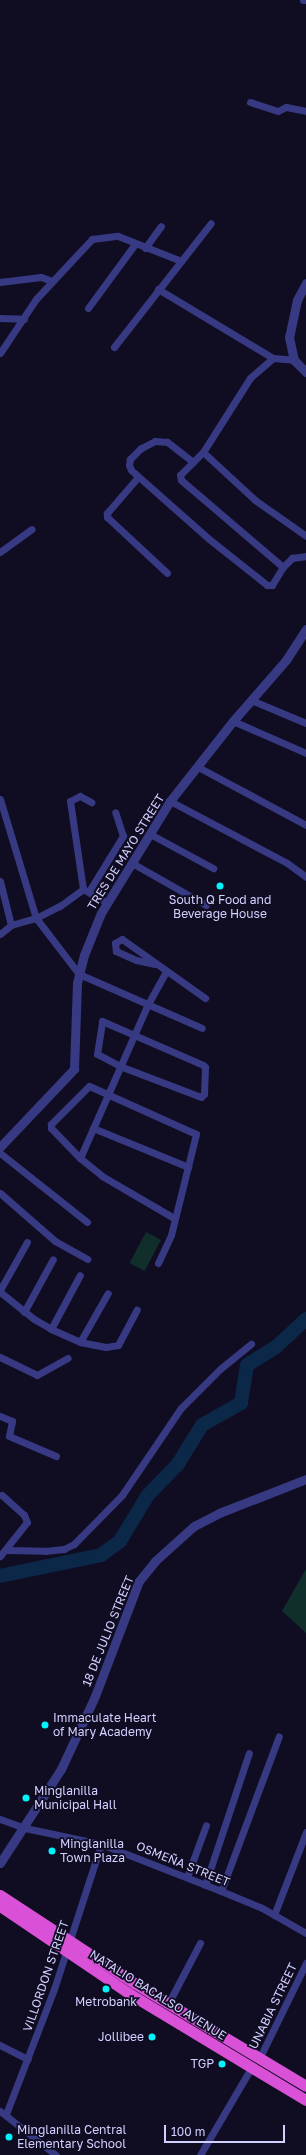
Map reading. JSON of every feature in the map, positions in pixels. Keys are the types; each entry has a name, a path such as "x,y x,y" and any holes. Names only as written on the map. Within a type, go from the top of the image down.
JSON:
{"highway":[{"name":"NATALIO BACALSO AVENUE","path":"0,1895 168,2004 306,2086"},
{"name":"NATALIO BACALSO AVENUE","path":"0,1906 159,2013 306,2100"}],"street":[{"path":"250,102 278,111 286,106 306,111"},
{"path":"114,347 211,223"},
{"path":"145,248 161,226"},
{"path":"0,353 36,299 92,239 118,236 181,261"},
{"path":"88,308 135,244"},
{"path":"0,282 41,277 52,281"},
{"path":"306,283 296,300 289,337 294,360 306,372"},
{"path":"158,289 273,358 294,360"},
{"path":"0,318 24,319"},
{"path":"273,358 250,378 203,452 180,474 181,480 283,567"},
{"path":"193,462 167,442 155,441 130,459 131,470 138,477 209,539 267,585 272,585 283,567 292,558 306,556"},
{"path":"203,452 255,500 306,536"},
{"path":"138,477 107,513 107,517 167,573"},
{"path":"0,552 32,529"},
{"name":"TRES DE MAYO STREET","path":"0,1147 74,1069 79,974 84,955 107,903 170,801 233,721 286,660 306,629"},
{"path":"251,700 306,723"},
{"path":"233,721 306,753"},
{"path":"198,767 306,825"},
{"path":"91,802 80,796 70,801 86,890 107,903"},
{"path":"0,799 36,918 79,974 202,1028"},
{"path":"170,801 287,863 306,877"},
{"path":"0,934 11,925 36,918 60,906 86,890 124,836 115,812"},
{"path":"150,834 213,868"},
{"path":"132,863 206,905"},
{"path":"0,880 11,925"},
{"path":"154,964 136,960 116,951 115,943 122,938 154,964 205,998"},
{"path":"80,1158 148,1004 166,972"},
{"path":"103,1021 134,1037 203,1065 205,1067 204,1094 201,1097 120,1066 96,1053 100,1023 103,1021"},
{"path":"158,1263 171,1235 174,1218 188,1168 195,1133 108,1096 89,1086 51,1124 51,1128 80,1158 102,1176 174,1218"},
{"path":"93,1128 188,1168"},
{"path":"0,1153 87,1222"},
{"path":"0,1192 55,1241 87,1259"},
{"path":"27,1242 0,1291 24,1312 51,1329 80,1342 106,1347 118,1345 137,1310"},
{"path":"24,1312 54,1259"},
{"path":"51,1329 80,1275"},
{"path":"80,1342 108,1292"},
{"path":"6,1550 45,1551 64,1549 74,1544 122,1495 181,1408 220,1369 251,1344"},
{"path":"0,1356 37,1375 68,1358"},
{"path":"0,1416 12,1421 9,1436 56,1456"},
{"name":"18 DE JULIO STREET","path":"0,1863 25,1828 61,1769 95,1696 139,1581 155,1561 194,1526 219,1513 306,1479"},
{"path":"0,1556 27,1522 24,1515 2,1495"},
{"path":"221,1891 279,1736"},
{"path":"205,1885 249,1753"},
{"name":"OSMEÑA STREET","path":"0,1819 25,1828 101,1844 221,1891 274,1915 306,1933"},
{"path":"187,1877 206,1825"},
{"path":"274,1915 306,1832"},
{"name":"VILLORDON STREET","path":"3,2113 28,2059 70,1941 101,1844"},
{"path":"168,2004 200,1943"},
{"name":"UNABIA STREET","path":"259,2059 306,1963"},
{"path":"0,2045 28,2059"},
{"path":"200,2155 251,2068"},
{"path":"3,2113 56,2155"}],"green space":[{"path":"146,1232 161,1240 145,1271 130,1263"},
{"path":"306,1569 306,1633 282,1611"}],"waterway":[{"path":"0,1576 101,1555 120,1541 148,1495 178,1464 202,1425 241,1403 247,1365 276,1347 306,1319"}],"place":[{"name":"South Q Food and Beverage House","path":"220,886"},
{"name":"Immaculate Heart of Mary Academy","path":"45,1725"},
{"name":"Minglanilla Municipal Hall","path":"26,1798"},
{"name":"Minglanilla Town Plaza","path":"52,1851"},
{"name":"Metrobank","path":"106,1989"},
{"name":"Jollibee","path":"152,2037"},
{"name":"TGP","path":"222,2064"},
{"name":"Minglanilla Central Elementary School","path":"9,2137"}]}
